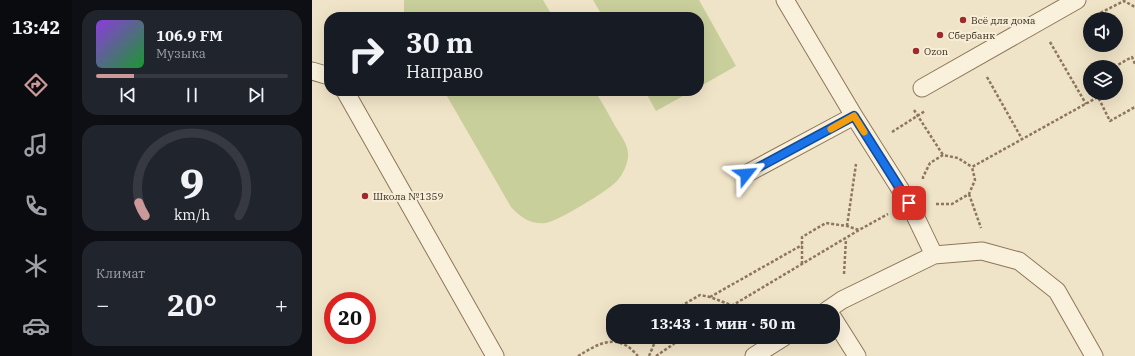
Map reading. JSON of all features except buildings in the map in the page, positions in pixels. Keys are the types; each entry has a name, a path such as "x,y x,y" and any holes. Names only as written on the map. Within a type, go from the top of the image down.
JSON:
{"lane":[{"path":"785,0 854,116 909,203 934,255"},
{"path":"922,88 1077,0"},
{"path":"312,71 324,75"},
{"path":"348,96 495,356"},
{"path":"746,174 854,116"},
{"path":"838,304 842,300 934,255 982,251 1019,262 1057,291 1094,356"},
{"path":"840,330 856,356"},
{"path":"754,356 773,344"}],"path":[{"path":"1102,12 1124,1 1135,7"},
{"path":"1049,40 1086,104"},
{"path":"1123,62 1132,57 1135,64"},
{"path":"985,74 1022,139"},
{"path":"922,88 913,95 912,108 943,155"},
{"path":"972,166 1093,100"},
{"path":"1100,100 1110,121 1135,107"},
{"path":"847,226 858,152 931,107"},
{"path":"943,155 958,158 972,166 975,180 969,194 952,204 936,204 925,194 923,177 930,163 943,155"},
{"path":"734,304 859,230 925,194"},
{"path":"969,194 984,235 982,251"},
{"path":"802,264 802,237 826,224 847,226 859,230"},
{"path":"842,300 846,238"},
{"path":"710,297 802,245"},
{"path":"684,304 700,295 729,304"},
{"path":"578,356 594,346 610,341 624,344 638,356"},
{"path":"649,356 654,344"},
{"path":"656,356 674,344"}],"green space":[{"path":"404,0 543,0 550,12 404,12"},
{"path":"593,0 699,0 736,66 704,84 704,12 600,12"},
{"path":"447,96 598,96 623,139 628,153 628,160 619,178 612,186 594,198 546,223 535,223 526,220 511,207"},
{"path":"648,96 683,96 656,111"}],"slow traffic":[{"path":"831,129 854,116 864,132"}],"place":[{"name":"Всё для дома","path":"963,20"},
{"name":"Сбербанк","path":"940,35"},
{"name":"Ozon","path":"916,51"},
{"name":"Школа №1359","path":"365,196"}],"route":[{"path":"746,174 854,116 909,203"}]}
